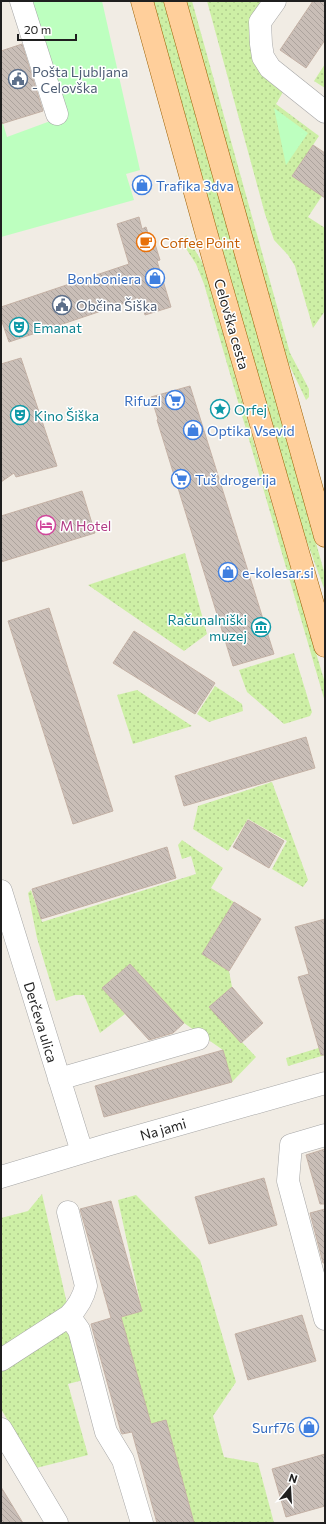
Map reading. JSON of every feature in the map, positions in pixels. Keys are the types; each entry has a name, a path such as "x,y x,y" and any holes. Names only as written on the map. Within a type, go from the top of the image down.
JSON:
{"main road":[{"name":"Celovška cesta","path":"142,1 218,276 325,646"},
{"path":"175,1 325,536"}],"street":[{"path":"20,1 57,114"},
{"path":"275,1 260,22 263,57 270,68 325,112"},
{"name":"Derčeva ulica","path":"1,891 82,1152"},
{"path":"59,1079 198,1040"},
{"name":"Na jami","path":"1,1177 82,1152 325,1083"},
{"path":"325,1135 291,1145 288,1181 325,1319"},
{"path":"1,1360 69,1316 78,1308 84,1297 86,1286 68,1212"},
{"path":"69,1316 79,1330 106,1432 123,1460 142,1523"},
{"path":"4,1440 57,1523"}],"green space":[{"path":"29,1 102,1 140,170 126,174 134,200 1,237 1,117 7,137 64,116"},
{"path":"153,1 164,1 325,575 325,591 295,509"},
{"path":"185,1 192,1 290,353 309,389 309,397 306,400 285,356"},
{"path":"207,1 267,1 252,22 283,92 276,104 319,136 292,176 322,196 308,217 325,228 325,311 313,328 295,266 288,255 274,240 265,214"},
{"path":"325,64 325,88 314,81"},
{"path":"274,108 308,133 286,165"},
{"path":"186,235 202,262 209,283 258,457 325,683 325,702 204,284 196,264 183,244"},
{"path":"185,553 207,634 184,651 88,585"},
{"path":"294,653 312,712 310,716 284,724 247,692 239,670"},
{"path":"215,686 242,704 243,711 209,722 197,714"},
{"path":"137,690 192,726 133,744 117,695"},
{"path":"272,782 308,880 303,887 272,869 287,841 248,819 228,851 193,829 198,806"},
{"path":"182,840 223,868 211,888 234,902 202,954 229,971 232,987 209,1007 256,1057 232,1082 223,1050 184,1023 130,964 102,988 125,1014 100,1033 84,995 75,995 56,1001 37,938 28,893 31,890 42,922 196,874 191,856 182,859 178,845"},
{"path":"325,1046 325,1055 288,1066 286,1058"},
{"path":"42,1194 68,1308 1,1351 1,1218 28,1211"},
{"path":"136,1195 200,1260 236,1382 213,1416 224,1457 258,1463 274,1523 194,1523 166,1420 151,1424 121,1317 142,1311 118,1200"},
{"path":"55,1331 68,1331 83,1380 68,1384 88,1455 36,1468 1,1409 1,1366"}],"building":[{"path":"313,1 325,1 325,40 306,68 280,50"},
{"name":"Pošta Ljubljana - Celovška","path":"22,44 43,111 1,124 1,51"},
{"path":"313,145 325,153 325,198 292,176"},
{"path":"139,217 142,229 146,227 152,245 155,244 160,260 157,261 171,307 145,315 140,298 9,342 1,319 1,307 129,264 117,224"},
{"name":"Kino Šiška","path":"21,358 57,466 16,477 14,473 1,482 1,364"},
{"path":"190,386 274,654 233,666 151,397"},
{"name":"M Hotel","path":"82,491 95,533 1,562 1,516"},
{"path":"49,608 113,811 73,824 8,621"},
{"path":"134,631 215,683 195,714 113,663"},
{"path":"306,737 315,768 184,806 175,776"},
{"path":"248,820 284,841 269,868 233,847"},
{"path":"167,847 176,878 41,919 32,889"},
{"path":"234,902 261,919 229,971 202,954"},
{"path":"325,919 325,1055 321,1055 298,977 309,974 295,927"},
{"path":"130,964 184,1023 173,1033 149,1040 102,988"},
{"path":"232,987 263,1023 241,1043 209,1007"},
{"path":"223,1050 232,1082 104,1117 95,1086"},
{"path":"325,1149 325,1204 320,1204 306,1155"},
{"path":"264,1178 277,1225 209,1244 195,1197"},
{"path":"111,1201 142,1311 121,1317 151,1424 166,1420 194,1523 157,1523 132,1432 122,1434 121,1432 91,1324 111,1318 80,1209"},
{"path":"325,1209 325,1263 323,1263 310,1213"},
{"path":"302,1315 316,1361 248,1380 235,1334"},
{"path":"325,1454 325,1506 286,1517 272,1469"},
{"path":"1,1487 23,1523 1,1523"}],"place":[{"name":"Pošta Ljubljana - Celovška","path":"18,79"},
{"name":"Trafika 3dva","path":"142,185"},
{"name":"Coffee Point","path":"146,242"},
{"name":"Bonboniera","path":"155,278"},
{"name":"Občina Šiška","path":"62,305"},
{"name":"Emanat","path":"19,327"},
{"name":"Rifuzl","path":"175,400"},
{"name":"Orfej","path":"220,409"},
{"name":"Kino Šiška","path":"20,415"},
{"name":"Optika Vsevid","path":"193,430"},
{"name":"Tuš drogerija","path":"181,479"},
{"name":"M Hotel","path":"46,525"},
{"name":"e-kolesar.si","path":"228,572"},
{"name":"Računalniški muzej","path":"261,627"},
{"name":"Surf76","path":"309,1427"}]}
